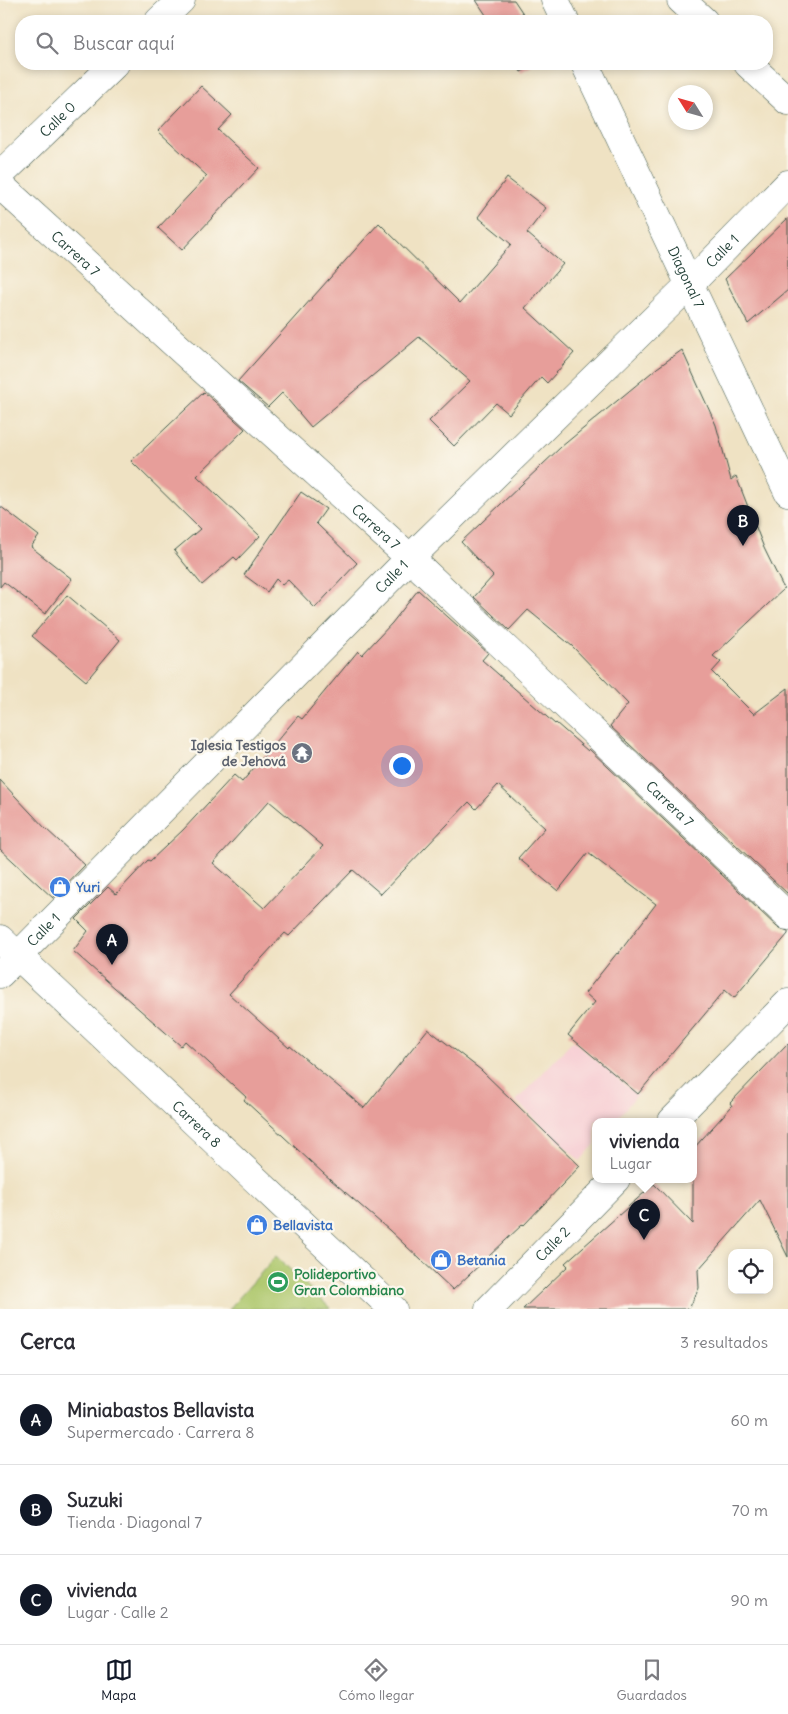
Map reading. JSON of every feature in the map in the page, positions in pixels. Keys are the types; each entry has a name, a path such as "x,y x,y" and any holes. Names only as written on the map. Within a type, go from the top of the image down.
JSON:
{"street":[{"path":"165,15 181,0"},
{"path":"555,0 562,15"},
{"path":"681,0 697,15"},
{"name":"Calle 0","path":"0,175 109,70"},
{"name":"Diagonal 7","path":"588,70 788,492"},
{"path":"754,70 788,101"},
{"name":"Calle 1","path":"6,956 690,284 788,184"},
{"name":"Carrera 7","path":"0,185 410,558 788,916"},
{"name":"Carrera 8","path":"6,956 393,1309"},
{"path":"675,1118 788,1003"},
{"name":"Calle 2","path":"489,1309 612,1183"}],"shaded area":[{"path":"573,1041 637,1095 618,1118 592,1118 592,1147 580,1161 516,1101"}],"green space":[{"name":"Polideportivo Gran Colombiano","path":"276,1256 331,1309 229,1309"}],"building":[{"path":"476,0 514,0 524,15 486,15"},
{"path":"201,86 232,115 218,130 259,168 182,250 158,228 207,176 158,131"},
{"path":"507,178 546,208 527,233 563,264 525,308 574,353 547,383 541,377 509,414 496,403 454,446 429,421 470,381 419,337 311,427 282,393 268,407 238,381 379,223 460,303 511,244 478,217"},
{"path":"788,218 788,290 748,324 725,279"},
{"path":"682,350 716,425 731,480 736,476 764,548 784,589 713,656 721,662 712,672 754,714 788,688 788,894 610,726 628,704 572,646 528,610 509,630 474,597 493,576 461,542 561,447 657,368"},
{"path":"204,392 245,429 197,476 260,536 237,560 234,557 202,585 174,551 200,529 131,461"},
{"path":"301,492 326,509 316,523 357,563 315,608 288,580 282,585 276,579 267,592 244,575"},
{"path":"0,506 39,536 31,547 72,579 45,614 4,582 0,587"},
{"path":"418,590 488,653 482,660 555,724 588,751 589,749 777,927 788,931 788,934 734,998 725,990 638,1094 568,1035 595,1002 585,993 656,904 588,853 558,891 518,858 545,828 498,785 476,809 469,802 381,894 353,870 289,936 285,933 229,994 289,1048 290,1046 364,1108 428,1029 481,1070 580,1166 524,1225 453,1290 244,1100 246,1097 185,1041 181,1046 73,951 88,931 76,919 108,887 116,894 148,860 150,861 183,830 234,775 242,782 298,716 302,719 358,651 362,655 392,623","holes":["269,801 323,846 264,908 213,863"]},
{"path":"67,595 120,640 86,681 32,636"},
{"path":"0,780 46,829 85,865 53,898 0,849"},
{"path":"788,1043 788,1257 760,1200 698,1270 699,1288 689,1309 523,1309 568,1266 565,1263 654,1184 693,1224 693,1183 697,1183 697,1145 732,1106 730,1103"}],"place":[{"name":"Suzuki","path":"743,546"},
{"name":"Iglesia Testigos de Jehová","path":"302,753"},
{"name":"Yuri","path":"60,887"},
{"name":"Miniabastos Bellavista","path":"112,965"},
{"name":"Bellavista","path":"257,1225"},
{"name":"vivienda","path":"644,1240"},
{"name":"Betania","path":"441,1260"},
{"name":"Polideportivo Gran Colombiano","path":"278,1282"}]}
